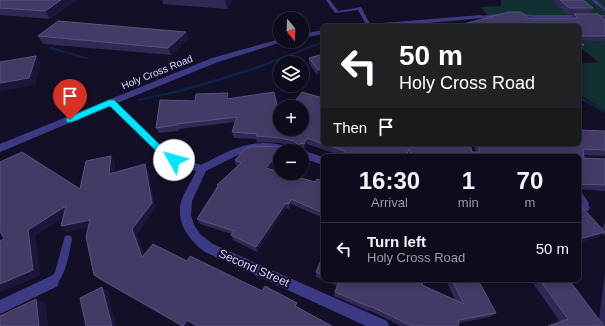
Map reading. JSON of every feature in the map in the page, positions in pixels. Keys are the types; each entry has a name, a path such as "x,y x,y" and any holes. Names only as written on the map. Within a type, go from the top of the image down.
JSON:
{"street":[{"path":"394,24 481,17"},
{"path":"309,35 321,32"},
{"name":"Holy Cross Road","path":"0,148 215,60 273,43"},
{"path":"111,102 155,145 174,160 202,169 235,151 265,145 273,147"},
{"path":"309,156 321,160"},
{"name":"Second Street","path":"202,169 196,185 187,201 185,215 189,227 197,239 209,248 382,326"},
{"path":"0,306 53,281"}],"lane":[{"path":"328,0 336,12 359,8 368,24"},
{"path":"593,0 605,10"},
{"path":"481,17 511,14 534,16 605,16"},
{"path":"492,16 509,19 534,16"},
{"path":"581,198 585,203 581,208"},
{"path":"53,281 59,274 68,239"}],"green space":[{"path":"501,0 605,0 605,111 581,95 581,64 598,62 581,48 581,24 494,22 480,7 501,6"}],"building":[{"path":"0,0 61,0 45,11 0,8"},
{"path":"560,0 583,0 593,8 569,8"},
{"path":"509,12 521,12 528,18 578,18 574,14 598,14 605,20 605,36 581,36 581,24 461,24"},
{"path":"58,21 186,32 168,48 38,36"},
{"path":"321,55 321,69 318,70 309,58"},
{"path":"36,56 29,78 0,83 0,62"},
{"path":"274,92 276,100 273,100 273,136 309,136 309,100 296,100 302,92 321,97 321,143 307,138 304,144 297,144 294,141 280,138 256,136 258,134 232,132 237,117 156,128 160,100 195,101 196,94 228,93 227,99"},
{"path":"581,130 605,131 605,150 584,149 583,151 584,158 605,159 605,185 581,184 581,154 411,154 409,149 407,154 343,154 345,151 330,146 470,146 472,152 480,152 478,146 581,146"},
{"path":"253,146 273,147 273,159 266,168 273,170 273,180 308,180 315,182 317,179 321,180 321,212 291,199 289,204 286,203 256,247 231,235 234,231 197,219 218,186 217,185 241,163 235,160 245,149"},
{"path":"22,152 80,189 86,161 111,156 109,174 145,164 152,203 132,229 142,257 153,244 187,261 190,256 262,291 265,286 297,303 295,306 332,326 198,326 187,320 183,326 94,275 86,237 90,220 61,226 66,206 28,230 33,270 0,284 0,241 4,239 0,231 0,162"},
{"path":"581,206 605,232 581,238"},
{"path":"321,260 321,274 316,272"},
{"path":"339,282 423,282 422,285 464,304 453,282 479,282 496,313 459,320 458,326 412,326 370,306 335,292"},
{"path":"541,282 571,282 604,326 548,326 568,319"},
{"path":"102,287 112,326 86,326 80,298"},
{"path":"36,299 39,326 0,326 0,316"}],"waterway":[{"path":"139,100 184,90 253,69 321,43"},
{"path":"51,48 87,58"},
{"path":"581,98 605,112"}],"route":[{"path":"70,120 111,102 155,145 174,160"}]}
